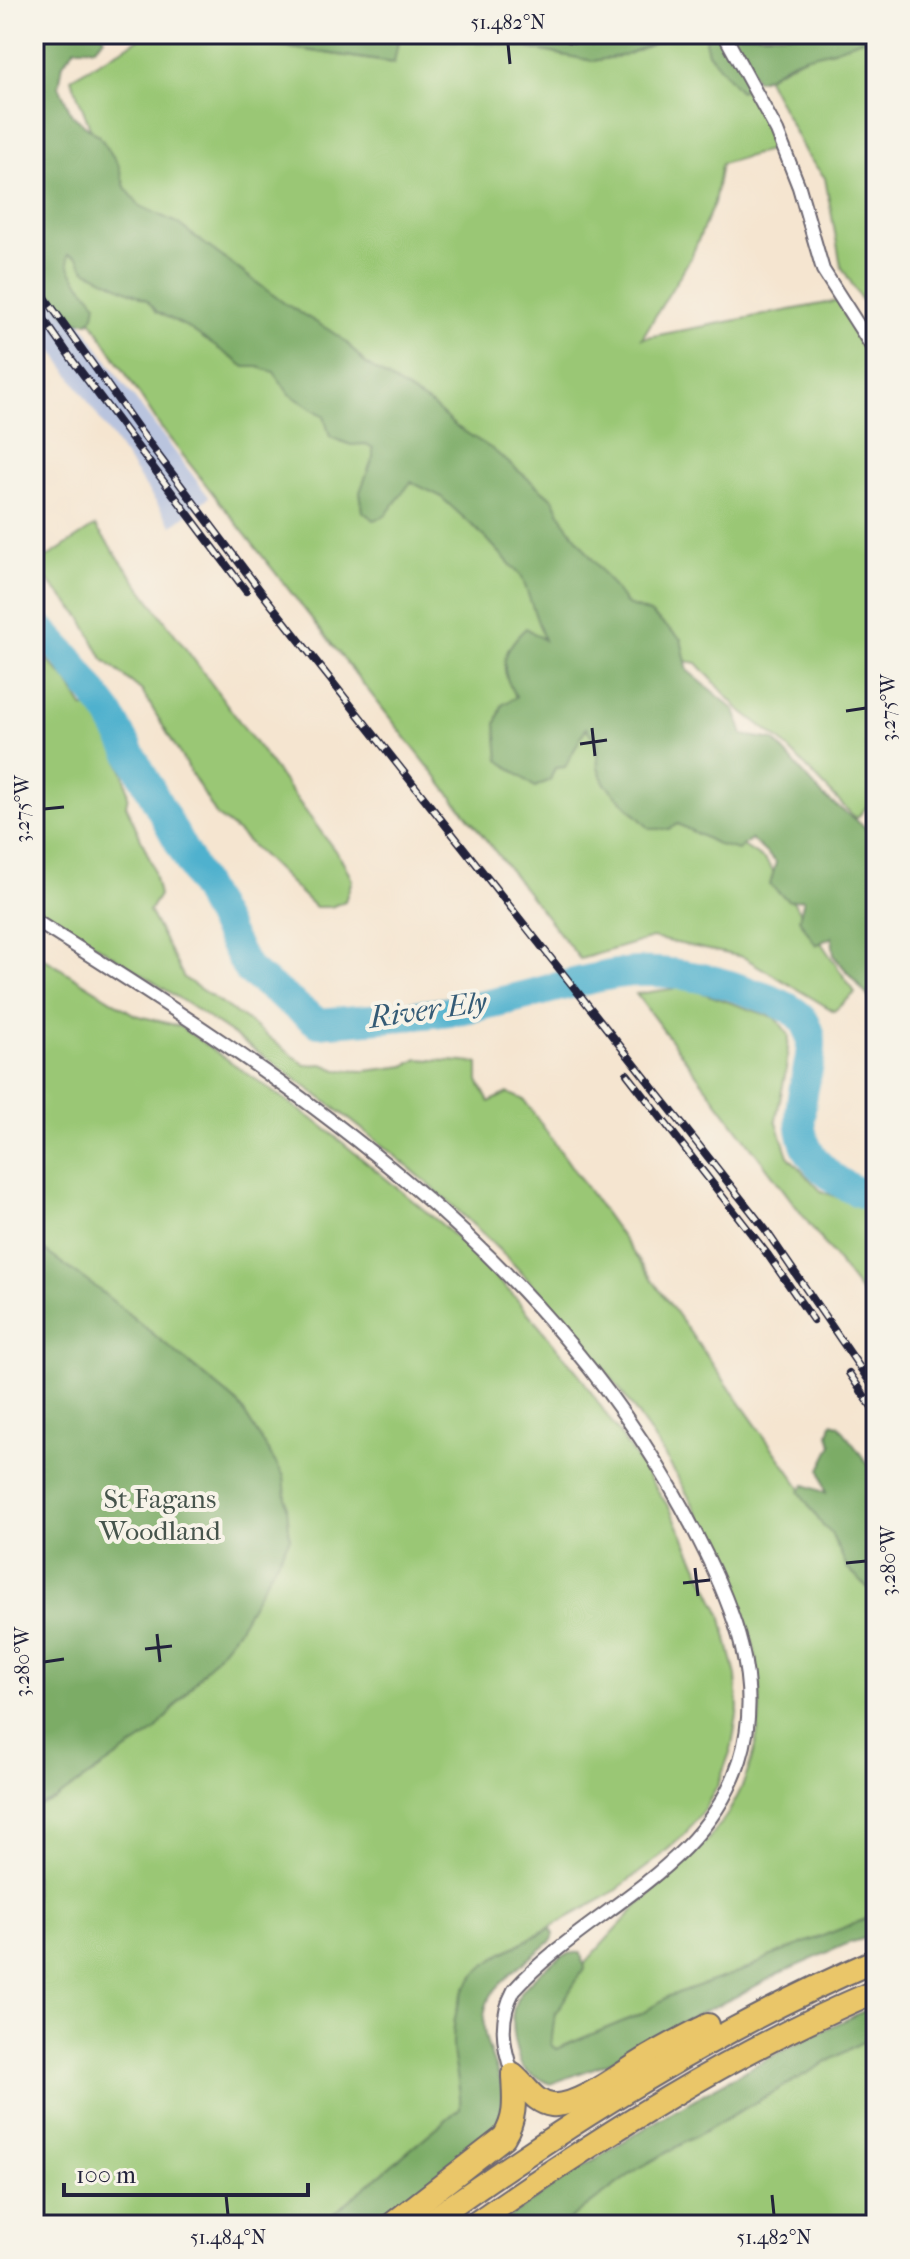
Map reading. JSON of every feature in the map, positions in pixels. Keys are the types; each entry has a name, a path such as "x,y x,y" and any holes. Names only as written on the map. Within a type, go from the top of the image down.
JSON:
{"highway":[{"path":"513,2075 531,2095 551,2105 564,2104 586,2095 647,2057 760,1999 876,1957"},
{"path":"425,2225 524,2154 623,2091 719,2035 876,1957"},
{"path":"473,2225 594,2142 663,2100 763,2045 876,1991"},
{"path":"391,2225 504,2137 516,2106 513,2075"}],"street":[{"path":"571,34 625,34"},
{"path":"724,34 781,141 807,211 823,270 876,353"},
{"path":"34,920 201,1025 264,1069 391,1166 464,1230 526,1292 621,1412 686,1514 724,1592 742,1644 749,1699 744,1744 728,1790 706,1826 682,1853 589,1925 514,1990 507,2003 503,2026 513,2075"}],"shaded area":[{"path":"34,254 123,383 209,497 172,526 34,322"}],"green space":[{"path":"34,34 103,34 104,38 94,48 75,48 63,64 59,86 72,115 100,137 118,164 125,187 140,206 177,223 284,303 345,341 366,364 433,406 554,500 564,521 627,605 650,613 681,639 688,671 735,710 743,735 774,740 823,796 865,827 873,847 873,879 876,885 876,1006 834,956 832,937 816,945 799,919 804,899 789,901 770,885 776,862 751,839 738,850 719,845 678,824 669,829 650,829 604,783 598,767 596,742 586,728 565,767 555,768 550,780 535,787 499,760 496,724 502,705 516,697 506,677 507,652 526,628 544,640 522,577 486,538 440,496 411,482 385,516 374,520 363,512 360,492 373,457 373,448 366,444 351,445 330,437 324,416 289,394 274,372 245,367 187,327 157,312 147,300 85,270 77,257 68,254 73,274 96,303 89,322 77,322 65,314 34,267"},
{"path":"148,34 196,34 393,63 398,36 512,45 593,61 625,55 664,38 704,34 745,90 780,147 721,164 714,203 691,257 642,338 838,301 859,345 876,370 876,796 856,819 781,741 738,708 697,663 652,656 123,214 71,78"},
{"path":"196,34 541,34 623,41 648,34 670,34 670,37 625,55 593,61 512,45 399,36 394,63"},
{"path":"709,34 876,34 876,37 802,58 756,80 749,67 742,72 750,86 740,91 708,53 705,41"},
{"path":"876,37 876,324 841,266 825,178 806,154 766,77 812,53 834,50 859,38"},
{"path":"34,190 513,530 624,767 766,861 855,993 834,1011 743,957 652,938 580,959 159,425 34,232"},
{"path":"95,526 344,863 352,880 345,901 331,907 315,907 238,832 217,816 142,691 103,659 81,617 34,566"},
{"path":"34,646 67,680 83,707 92,709 117,756 126,783 126,805 152,864 159,895 149,911 184,978 305,1065 323,1064 337,1070 365,1071 405,1066 418,1059 478,1063 478,1081 489,1102 508,1093 524,1100 876,1593 876,1921 556,2056 546,2037 558,1993 634,1910 697,1851 738,1796 755,1746 760,1688 750,1633 741,1606 705,1527 645,1425 576,1333 498,1249 413,1171 323,1099 229,1032 34,906"},
{"path":"34,952 135,1015 179,1026 321,1125 446,1228 515,1297 579,1374 670,1509 721,1614 736,1676 738,1708 732,1747 718,1785 705,1808 683,1836 609,1895 494,1958 453,2041 460,2108 320,2225 34,2225"},
{"path":"685,987 776,1018 789,1035 776,1120 788,1156 821,1191 876,1212 876,1317 862,1294 636,994"},
{"name":"St Fagans Woodland","path":"34,1243 98,1289 238,1403 284,1476 290,1538 237,1631 155,1731 54,1800 34,1807"},
{"path":"832,1423 839,1425 876,1475 876,1605 869,1589 848,1569 831,1533 799,1491 805,1485 826,1493 820,1469 832,1445 829,1434"},
{"path":"876,1915 876,1935 849,1943 778,1974 638,2042 608,2063 550,2084 529,2073 520,2063 512,2019 517,2000 529,1983 563,1956 581,1953 584,1969 555,2014 551,2045 556,2049 641,2014 669,1996 750,1968 769,1957"},
{"path":"551,1928 554,1934 552,1940 505,1979 487,2005 484,2016 486,2038 503,2089 499,2120 489,2140 377,2225 320,2225 460,2108 453,2041 455,2016 461,1997 481,1968"},
{"path":"876,2005 876,2034 636,2170 562,2225 498,2225 589,2163 682,2106"},
{"path":"876,2034 876,2225 562,2225 636,2170"}],"waterway":[{"name":"River Ely","path":"34,622 69,659 109,713 248,970 318,1023 457,1010 632,972 683,975 732,986 787,1007 806,1024 811,1041 801,1103 801,1125 807,1147 823,1169 835,1179 854,1190 876,1197"}],"railway":[{"path":"34,282 143,435 262,593 765,1229 876,1391"},
{"path":"34,305 246,591"},
{"path":"627,1074 768,1255 813,1320"},
{"path":"849,1373 876,1413"}]}
